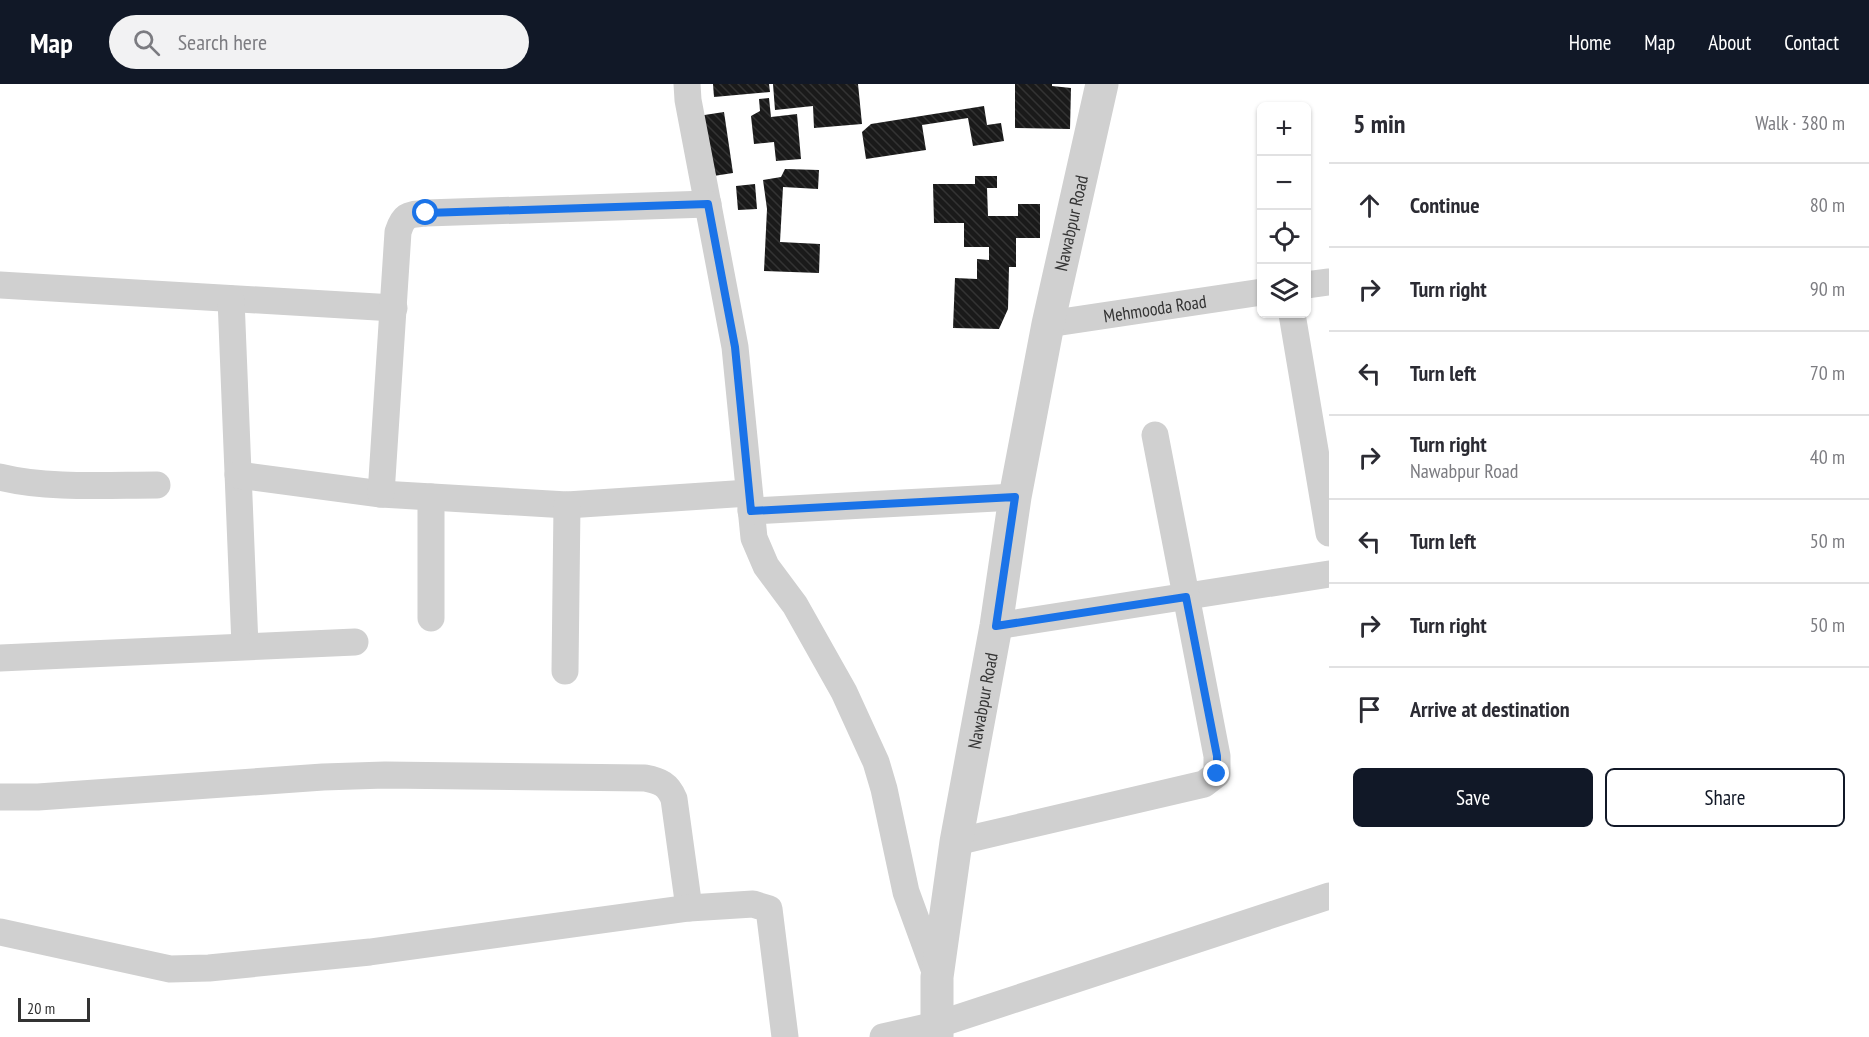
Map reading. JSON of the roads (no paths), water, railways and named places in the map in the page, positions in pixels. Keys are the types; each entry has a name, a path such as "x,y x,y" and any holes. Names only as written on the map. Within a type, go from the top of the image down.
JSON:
{"street":[{"path":"687,84 688,100 735,347 754,538 766,566 795,604 839,682 876,762 906,891 937,977"},
{"name":"Nawabpur Road","path":"937,1031 937,977 956,842 996,626 1015,497 1048,324 1102,84"},
{"path":"381,494 398,232 402,220 409,215 438,212 708,204"},
{"path":"1311,284 1329,282"},
{"path":"0,285 394,308"},
{"name":"Mehmooda Road","path":"1048,324 1257,293"},
{"path":"231,299 245,646"},
{"path":"1293,318 1329,533"},
{"path":"956,842 1203,783 1217,774 1217,756 1155,435"},
{"path":"238,475 381,494 567,505 1015,497"},
{"path":"0,477 48,484 158,485"},
{"path":"431,496 431,618"},
{"path":"565,671 567,505"},
{"path":"996,626 1329,574"},
{"path":"0,658 355,642"},
{"path":"0,797 38,797 323,777 397,775 645,778 664,782 674,799 689,908"},
{"path":"883,1037 937,1031 1329,896"},
{"path":"0,932 170,969 209,968 370,952 689,908 753,904 769,909 785,1037"}]}
